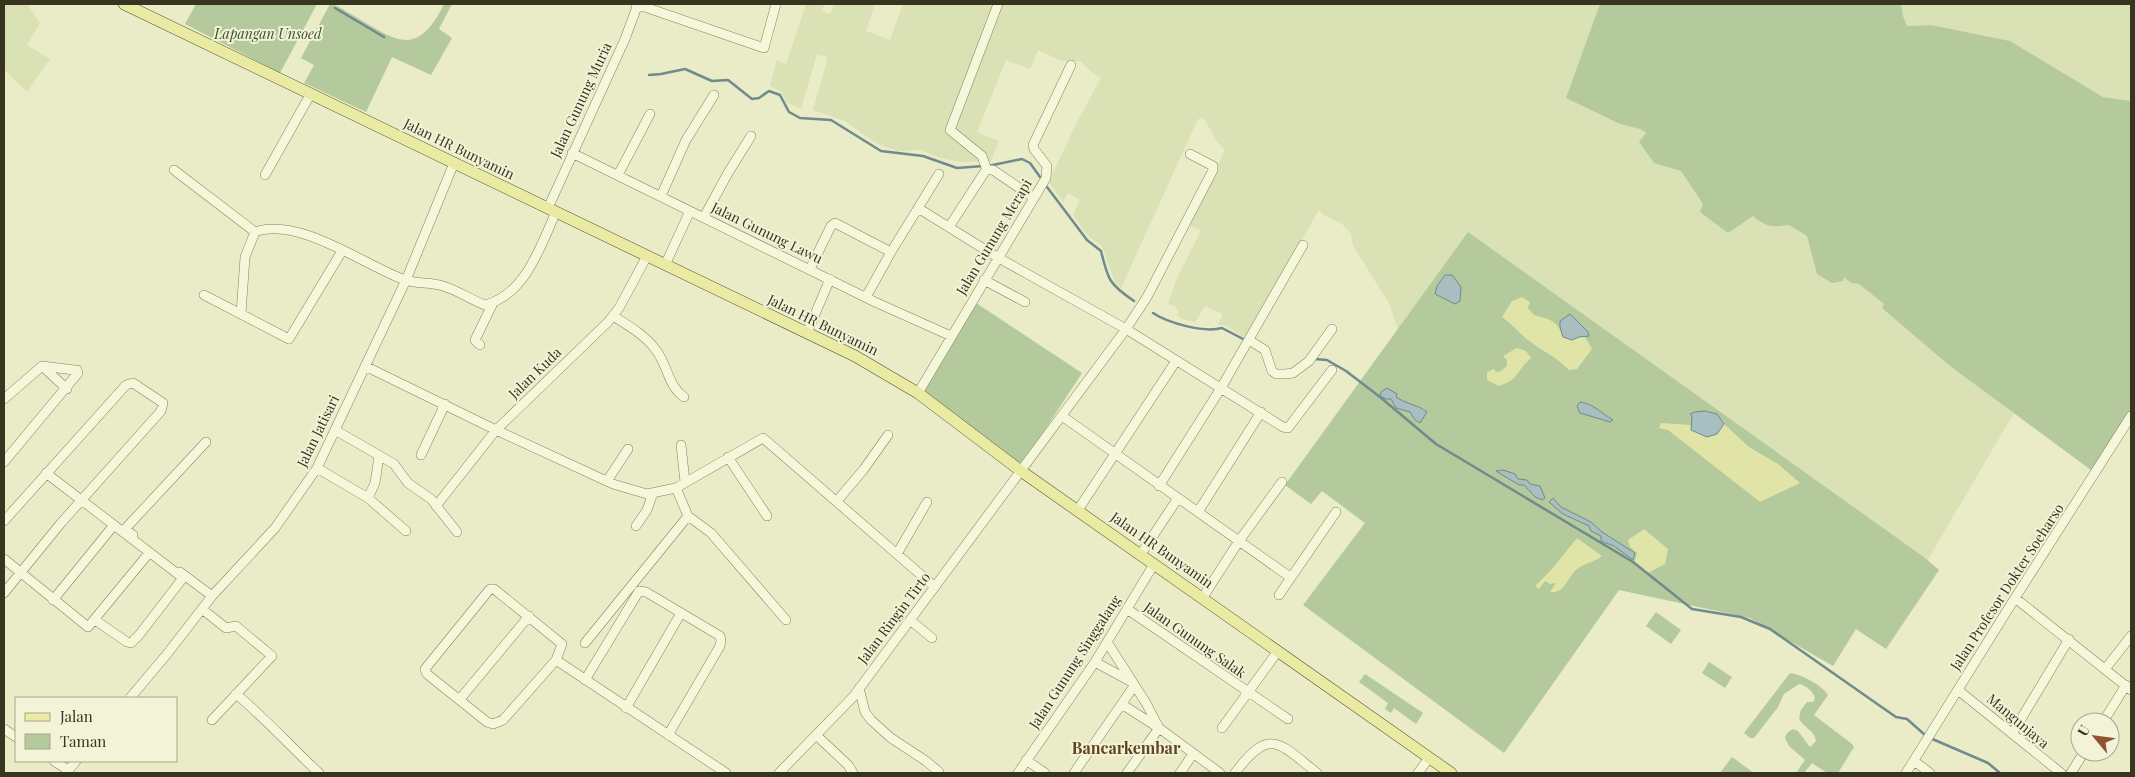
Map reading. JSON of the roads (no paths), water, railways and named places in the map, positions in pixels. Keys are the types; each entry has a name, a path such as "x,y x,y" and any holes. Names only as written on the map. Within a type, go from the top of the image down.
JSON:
{"main road":[{"name":"Jalan HR Bunyamin","path":"124,4 855,356 918,393 1021,471 1451,773"}],"street":[{"path":"637,4 764,48 776,4"},
{"name":"Jalan Gunung Muria","path":"493,303 514,290 525,275 552,210 572,153 625,39 637,4"},
{"path":"998,4 950,130 982,156 987,167 1034,198"},
{"name":"Jalan Gunung Merapi","path":"918,393 997,257 1034,198 1048,171 1047,166 1034,149 1035,138 1070,65"},
{"path":"265,175 310,95"},
{"path":"661,196 686,140 714,95"},
{"path":"618,175 650,114"},
{"path":"704,217 751,136"},
{"name":"Jalan Gunung Lawu","path":"572,153 866,297 951,336"},
{"name":"Jalan Ringin Tirto","path":"779,773 859,688 1148,298 1213,170 1213,166 1190,154"},
{"name":"Jalan Jatisari","path":"131,697 212,596 275,528 317,468 406,280 454,163"},
{"path":"949,227 987,167"},
{"path":"174,170 254,232"},
{"path":"866,297 939,174"},
{"path":"918,208 997,257 1126,329 1262,412 1283,427 1288,428 1332,370"},
{"path":"665,265 690,211"},
{"path":"810,269 831,226 835,223 891,252"},
{"path":"241,314 245,257 254,232 264,228 283,228 342,251 406,280 445,287 485,305 493,303"},
{"path":"1160,486 1221,388 1303,245"},
{"path":"204,295 289,340 342,251"},
{"name":"Jalan Kuda","path":"436,506 496,430 613,316 647,256"},
{"path":"807,333 830,279"},
{"path":"984,280 1025,302"},
{"path":"480,345 475,340 493,303"},
{"path":"613,316 641,334 656,350 667,368 673,387 684,397"},
{"path":"1249,340 1265,350 1272,371 1276,374 1293,373 1309,360 1332,329"},
{"path":"1078,510 1176,361"},
{"path":"42,366 67,389"},
{"path":"4,399 42,366 77,370 78,376 4,462"},
{"path":"366,367 607,481 647,494 676,488 763,438 935,587"},
{"path":"4,593 19,572 161,411 164,405 161,400 133,383 128,383 6,515"},
{"path":"421,455 445,404"},
{"path":"1198,512 1262,412"},
{"path":"1062,416 1290,577"},
{"name":"Jalan Profesor Dokter Soeharso","path":"1906,773 2131,416"},
{"path":"335,430 394,464 408,483 431,500 457,532"},
{"path":"837,501 864,469 888,435"},
{"path":"206,442 125,529 212,596"},
{"path":"681,445 685,482"},
{"path":"607,481 628,450"},
{"path":"368,498 374,483 379,456"},
{"path":"728,457 767,516"},
{"path":"317,468 368,498 406,531"},
{"path":"46,473 183,578 139,636 131,643 95,620"},
{"path":"1203,597 1239,541 1282,482"},
{"path":"676,488 688,516 711,533 786,620"},
{"path":"636,526 647,510 653,493"},
{"path":"1141,554 1178,498"},
{"path":"897,554 927,502"},
{"path":"1279,595 1336,512"},
{"path":"585,643 688,516"},
{"path":"53,600 114,525"},
{"path":"4,560 85,626 90,626 149,553"},
{"name":"Jalan Gunung Singgalang","path":"1018,773 1095,662 1154,564"},
{"path":"490,589 529,616 562,644 556,660 503,720 497,723 487,722 427,674 425,669 490,589"},
{"path":"585,680 639,591 646,592 720,636 720,646 668,735"},
{"path":"2015,598 2129,688 2111,712"},
{"path":"202,609 226,628 236,626 272,655 212,720"},
{"name":"Jalan Gunung Salak","path":"1127,609 1288,719"},
{"path":"626,708 681,613"},
{"path":"460,699 529,616"},
{"path":"910,620 932,638"},
{"path":"2106,668 2131,636"},
{"path":"2012,734 2069,639"},
{"path":"1107,642 1159,728"},
{"name":"Jalan Gunung Salak","path":"1222,728 1278,651"},
{"path":"556,660 726,773"},
{"path":"1095,662 1133,684"},
{"path":"1074,773 1123,705 1133,684"},
{"path":"859,688 865,712 871,720 891,738 925,760 939,772"},
{"name":"Mangunjaya","path":"1958,690 2060,773"},
{"path":"236,694 266,719 285,742 319,773"},
{"path":"1123,705 1159,728 1220,773"},
{"path":"1127,773 1159,728"},
{"path":"4,729 15,735"},
{"path":"816,735 848,765 853,773"},
{"path":"1235,773 1258,747 1274,744 1282,746 1317,773"},
{"path":"1180,773 1194,754"},
{"path":"1418,773 1429,758"},
{"path":"1026,760 1045,773"},
{"path":"1914,761 1930,773"},
{"path":"55,762 67,771"},
{"path":"2071,773 2078,762"}],"waterway":[{"path":"335,8 384,37"},
{"path":"649,75 685,69 712,81 728,80 752,99 759,98 769,91 780,95 789,112 800,118 831,120 881,151 923,156 957,168 983,166"},
{"path":"988,166 1022,159 1030,163 1040,177"},
{"path":"1047,187 1087,240 1101,251 1108,275 1114,285 1134,301"},
{"path":"1153,313 1186,326 1206,329 1222,328 1245,340"},
{"path":"1315,359 1327,360 1346,371 1436,444 1633,562 1692,609 1741,617 1770,629 1896,717 1907,719 1925,735"},
{"path":"1930,738 1988,763 2000,773"}],"district":[{"name":"Bancarkembar","path":"1126,748"}],"park label":[{"name":"Lapangan Unsoed","path":"268,34"}]}
